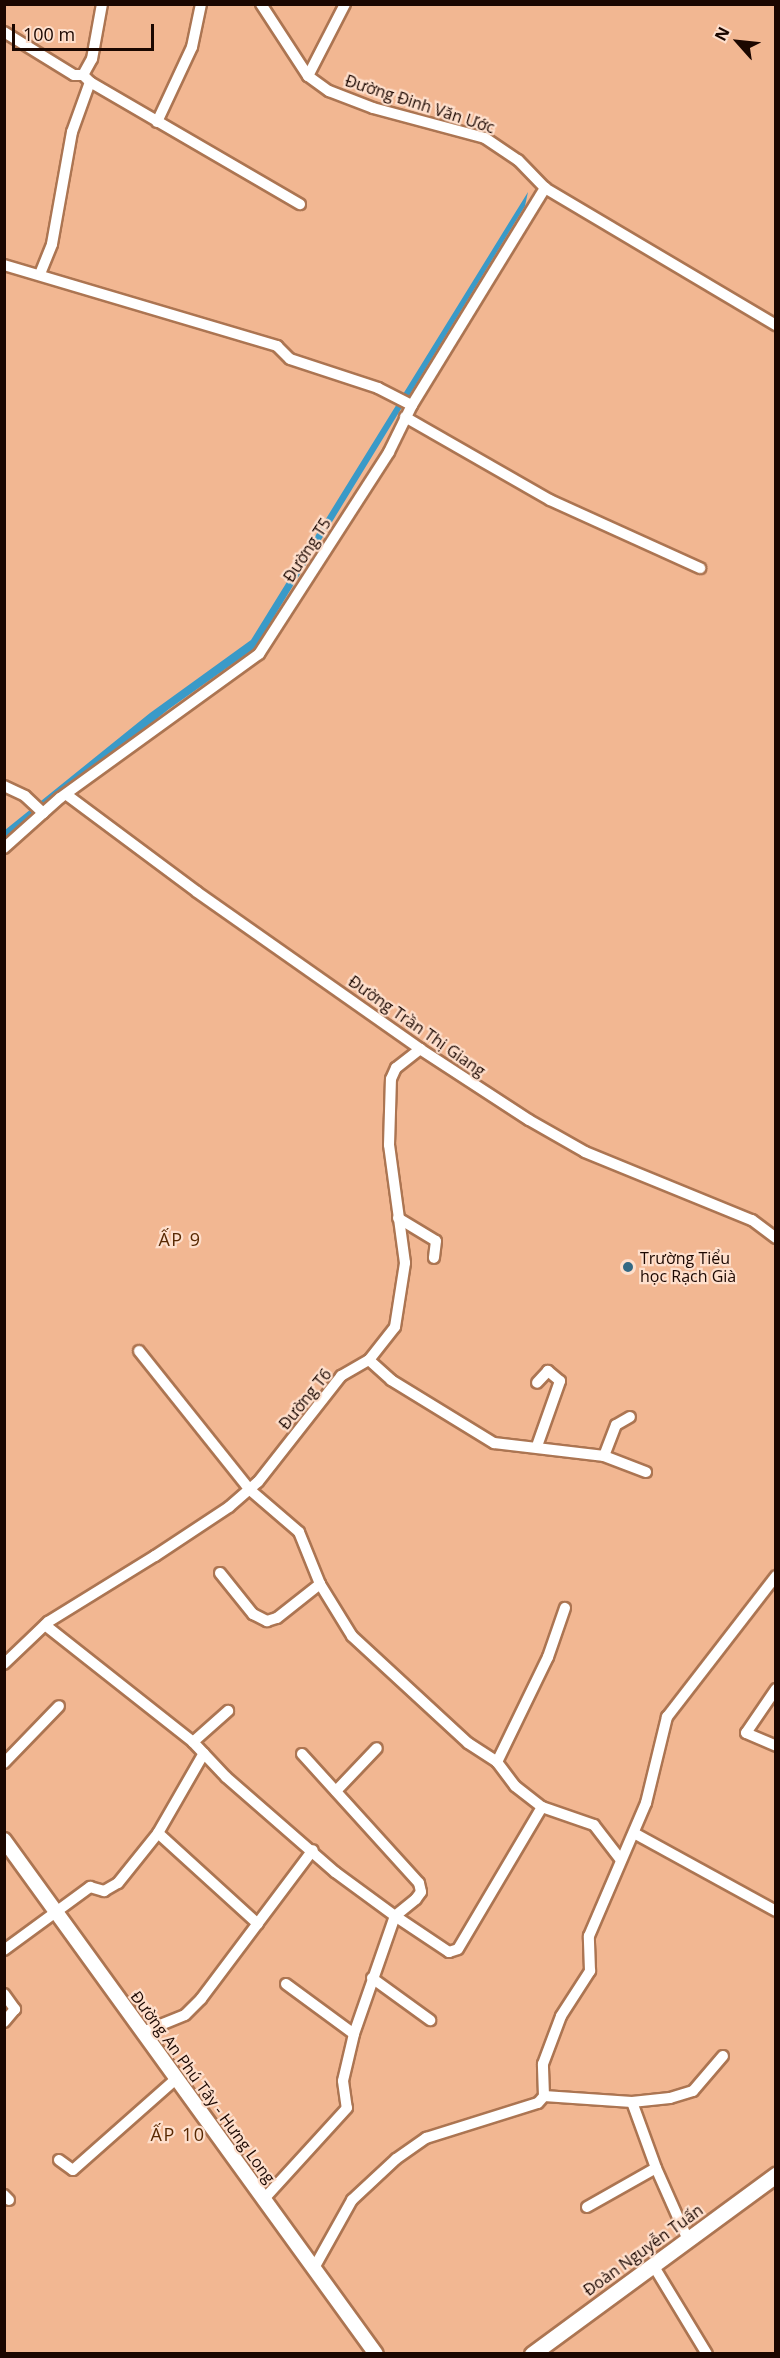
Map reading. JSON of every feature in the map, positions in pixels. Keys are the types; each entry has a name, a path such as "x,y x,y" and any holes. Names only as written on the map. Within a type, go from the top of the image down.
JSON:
{"main road":[{"name":"Đoàn Nguyễn Tuấn","path":"532,2354 775,2177"}],"street":[{"path":"40,274 52,244 72,132 92,59 102,4"},
{"path":"158,122 192,47 201,4"},
{"name":"Đường Đinh Văn Ước","path":"261,4 308,76 329,91 359,103 485,138 518,160 545,188 776,325"},
{"path":"308,76 345,4"},
{"path":"4,32 74,75 86,79 300,204"},
{"name":"Đường T5","path":"4,848 43,812 259,654 389,452 410,404 545,188"},
{"path":"4,265 277,346 290,359 396,396 410,404"},
{"path":"405,417 550,500 700,567"},
{"path":"4,786 34,802 43,812"},
{"name":"Đường Trần Thị Giang","path":"67,795 420,1049 585,1152 752,1220 776,1238"},
{"name":"Đường T6","path":"4,1664 45,1624 155,1556 249,1489 341,1376 369,1360 394,1327 405,1263 389,1145 391,1079 396,1068 420,1049"},
{"path":"398,1218 436,1242 434,1258"},
{"path":"138,1351 249,1489 299,1532 320,1584 352,1636 468,1743 497,1762 515,1786 542,1807 594,1826 621,1860"},
{"path":"369,1360 391,1380 485,1438 604,1456 646,1472"},
{"path":"537,1383 548,1371 560,1381 537,1446"},
{"path":"604,1456 616,1425 630,1417"},
{"path":"220,1573 253,1614 267,1620 277,1618 320,1584"},
{"path":"314,2268 352,2200 396,2159 426,2138 538,2103 544,2096 543,2064 561,2016 590,1971 589,1936 646,1803 666,1717 776,1576"},
{"path":"497,1762 548,1657 565,1608"},
{"path":"45,1624 193,1742 226,1777 313,1850 334,1872 438,1948 454,1952 542,1807"},
{"path":"776,1689 746,1733 776,1746"},
{"path":"4,1763 59,1706"},
{"path":"193,1742 228,1711"},
{"path":"336,1791 377,1748"},
{"path":"4,1950 58,1914 90,1887 110,1890 138,1862 159,1833 204,1753"},
{"path":"264,2199 347,2108 343,2081 354,2034 372,1978 395,1916 421,1892 419,1883 302,1754"},
{"path":"159,1833 258,1924"},
{"path":"634,1833 776,1911"},
{"name":"Đường An Phú Tây - Hưng Long","path":"4,1840 376,2354"},
{"path":"143,2032 185,2015 258,1924 313,1850"},
{"path":"372,1978 430,2020"},
{"path":"286,1984 354,2034"},
{"path":"4,1994 15,2009 4,2022"},
{"path":"544,2096 632,2102 670,2098 693,2091 723,2056"},
{"path":"59,2160 73,2170 176,2079"},
{"path":"632,2102 656,2168 688,2240"},
{"path":"587,2207 656,2168"},
{"path":"653,2265 707,2354"}],"water":[{"path":"528,192 525,206 255,648 169,709 5,841 5,830 150,713 251,640"}],"place":[{"name":"Trường Tiểu học Rạch Già","path":"628,1267"}],"district":[{"name":"ẤP 9","path":"180,1239"},
{"name":"ẤP 10","path":"178,2134"}]}
